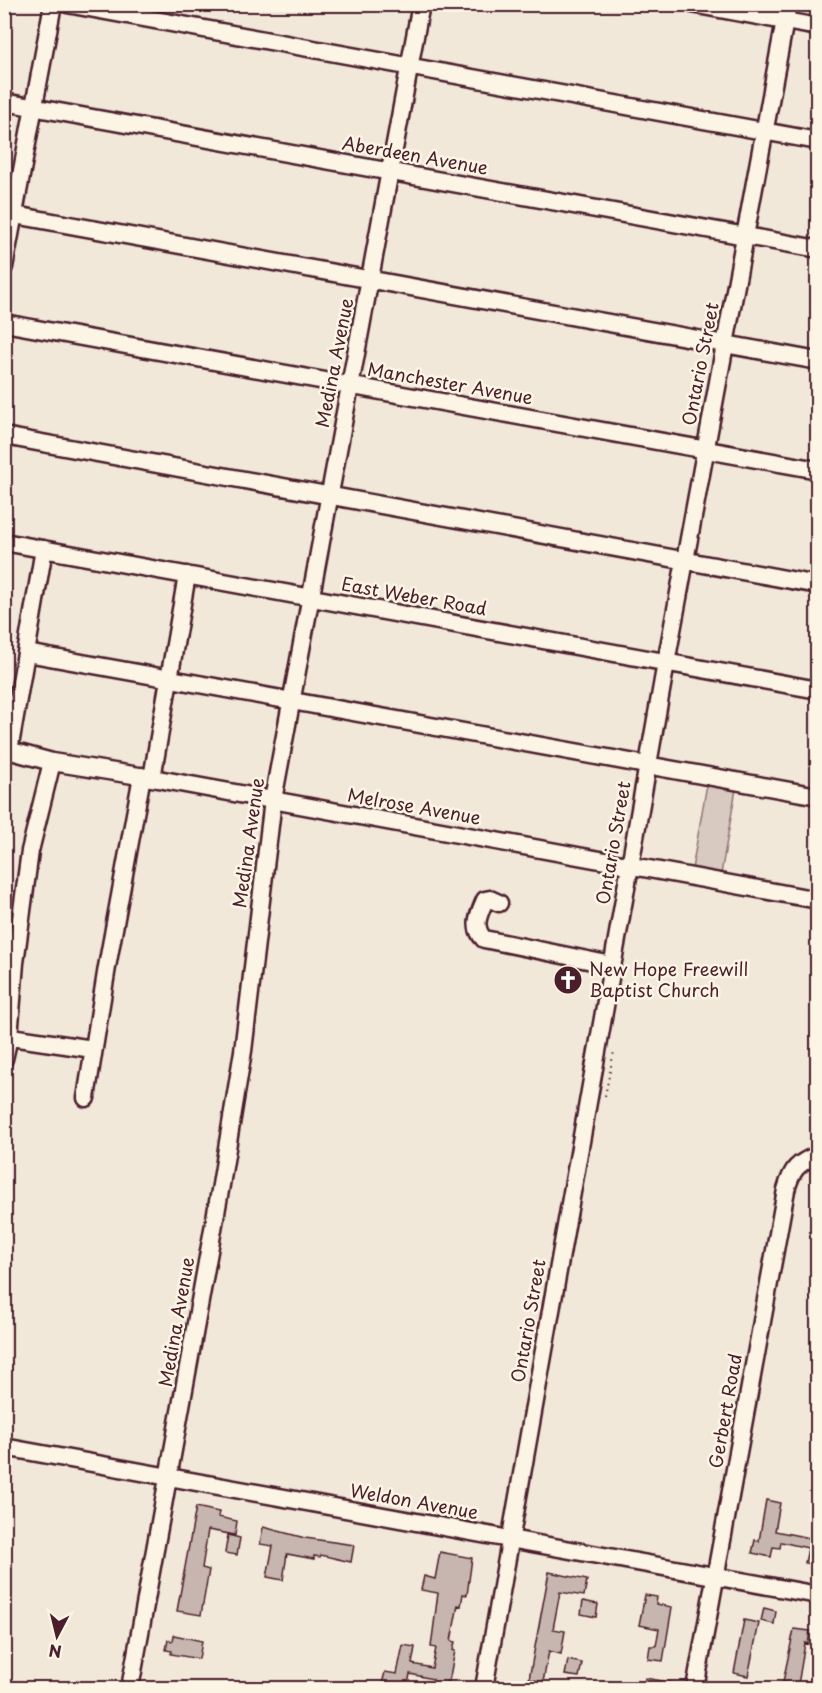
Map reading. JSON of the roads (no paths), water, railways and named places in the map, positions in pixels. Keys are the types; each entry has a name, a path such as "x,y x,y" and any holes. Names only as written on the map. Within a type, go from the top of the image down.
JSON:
{"street":[{"path":"4,267 10,214 34,107 53,4"},
{"path":"67,4 818,141"},
{"name":"Medina Avenue","path":"130,1689 243,1051 273,801 422,4"},
{"path":"692,4 786,13 818,27"},
{"name":"Ontario Street","path":"483,1689 647,765 786,13"},
{"name":"Aberdeen Avenue","path":"4,102 818,249"},
{"path":"10,214 818,361"},
{"name":"Manchester Avenue","path":"4,322 818,470"},
{"path":"4,436 818,585"},
{"name":"East Weber Road","path":"4,542 818,690"},
{"path":"7,750 27,653 44,549"},
{"path":"86,1098 93,1049 147,777 169,679 187,575"},
{"path":"27,653 818,796"},
{"name":"Melrose Avenue","path":"7,750 52,762 147,777 818,900"},
{"path":"4,1059 30,851 52,762"},
{"path":"499,903 490,899 485,900 478,914 476,925 479,934 484,939 612,965"},
{"path":"7,1036 93,1049"},
{"name":"Gerbert Road","path":"695,1689 786,1190 791,1173 802,1160 818,1155"},
{"name":"Weldon Avenue","path":"4,1447 818,1595"}],"place":[{"name":"New Hope Freewill Baptist Church","path":"568,980"}]}
